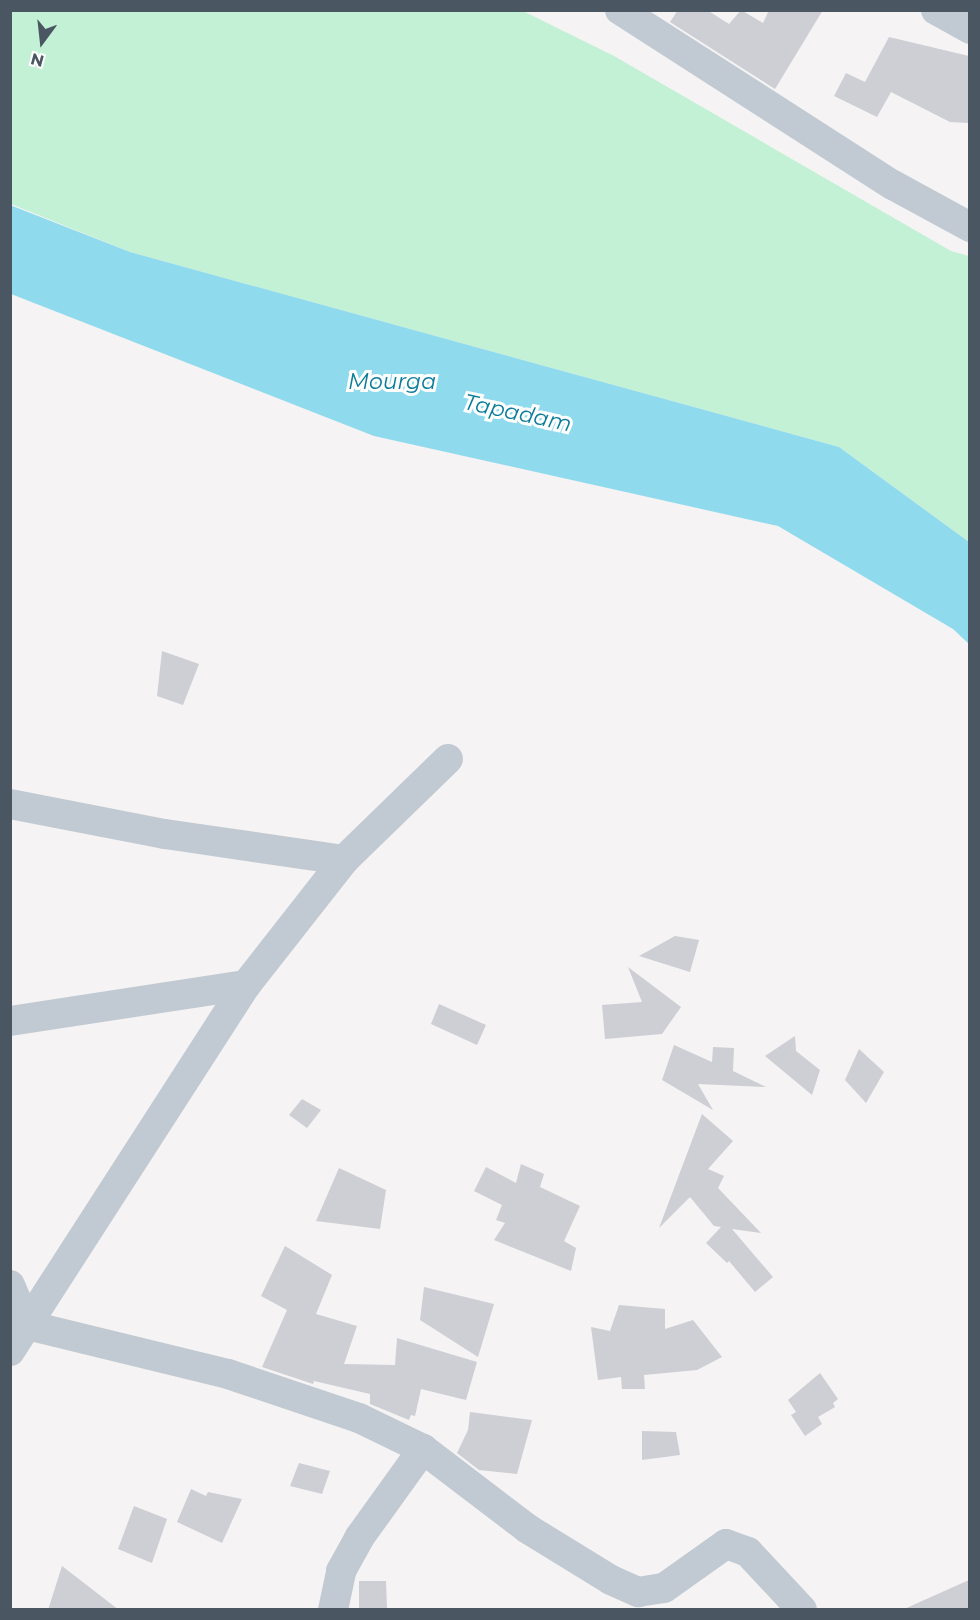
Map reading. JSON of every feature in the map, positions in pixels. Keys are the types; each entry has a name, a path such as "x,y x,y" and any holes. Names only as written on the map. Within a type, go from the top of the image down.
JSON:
{"street":[{"path":"620,10 893,185 969,227"},
{"path":"936,10 969,29"},
{"path":"10,1351 246,986 344,860 448,759"},
{"path":"10,804 165,834 344,860"},
{"path":"10,1021 246,986"},
{"path":"10,1285 27,1325"},
{"path":"27,1325 228,1374 359,1418 423,1449 528,1529 611,1580 638,1592 664,1588 726,1544 748,1552 802,1610"},
{"path":"333,1610 341,1571 359,1538 423,1449"}],"green space":[{"path":"10,11 523,11 614,56 951,251 969,256 969,542 839,447 130,252 11,204"}],"water":[{"name":"Mourga","path":"10,205 130,252 839,447 969,542 969,644 953,629 778,526 374,436 11,294"}],"building":[{"path":"678,10 707,10 729,24 741,10 763,23 769,10 823,10 775,89 670,22"},
{"path":"889,37 969,56 969,123 950,122 891,92 877,117 834,96 846,73 865,82"},
{"path":"162,651 199,664 183,705 157,696"},
{"path":"675,936 699,940 690,972 639,956"},
{"path":"628,967 681,1007 662,1034 605,1039 602,1005 642,1002"},
{"path":"439,1004 486,1025 477,1045 431,1024"},
{"path":"795,1036 796,1051 820,1070 812,1095 765,1056"},
{"path":"674,1045 712,1062 713,1047 734,1048 733,1071 766,1087 698,1084 713,1110 662,1080"},
{"path":"859,1049 884,1072 866,1103 845,1080"},
{"path":"302,1099 321,1110 307,1128 289,1115"},
{"path":"702,1114 733,1141 708,1169 724,1176 718,1188 761,1233 732,1229 773,1277 755,1292 729,1261 727,1263 706,1243 721,1227 714,1226 690,1197 659,1228"},
{"path":"521,1164 544,1174 540,1187 580,1206 564,1241 576,1248 571,1271 494,1240 505,1223 496,1220 502,1205 474,1191 486,1167 516,1183"},
{"path":"339,1168 386,1190 380,1229 316,1221"},
{"path":"285,1246 332,1275 316,1314 357,1326 344,1364 395,1365 397,1338 477,1362 466,1400 421,1389 415,1416 411,1415 409,1420 370,1404 370,1394 314,1381 313,1384 262,1367 287,1310 261,1296"},
{"path":"424,1287 494,1304 478,1357 420,1320"},
{"path":"619,1305 665,1309 665,1329 693,1320 722,1357 697,1370 644,1375 645,1389 622,1389 621,1377 598,1380 591,1327 610,1331"},
{"path":"820,1373 838,1399 833,1403 835,1407 818,1417 822,1424 805,1436 791,1415 796,1412 788,1400"},
{"path":"470,1412 532,1420 517,1474 479,1470 457,1453 468,1430"},
{"path":"642,1431 676,1432 680,1455 642,1460"},
{"path":"299,1463 330,1471 322,1494 290,1486"},
{"path":"191,1489 206,1496 208,1492 242,1499 222,1543 177,1522"},
{"path":"134,1506 167,1519 152,1563 118,1549"},
{"path":"62,1566 119,1610 48,1610"},
{"path":"969,1580 969,1610 902,1610"},
{"path":"359,1581 386,1581 387,1610 359,1610"}],"water label":[{"name":"Tapadam","path":"518,413"}]}
